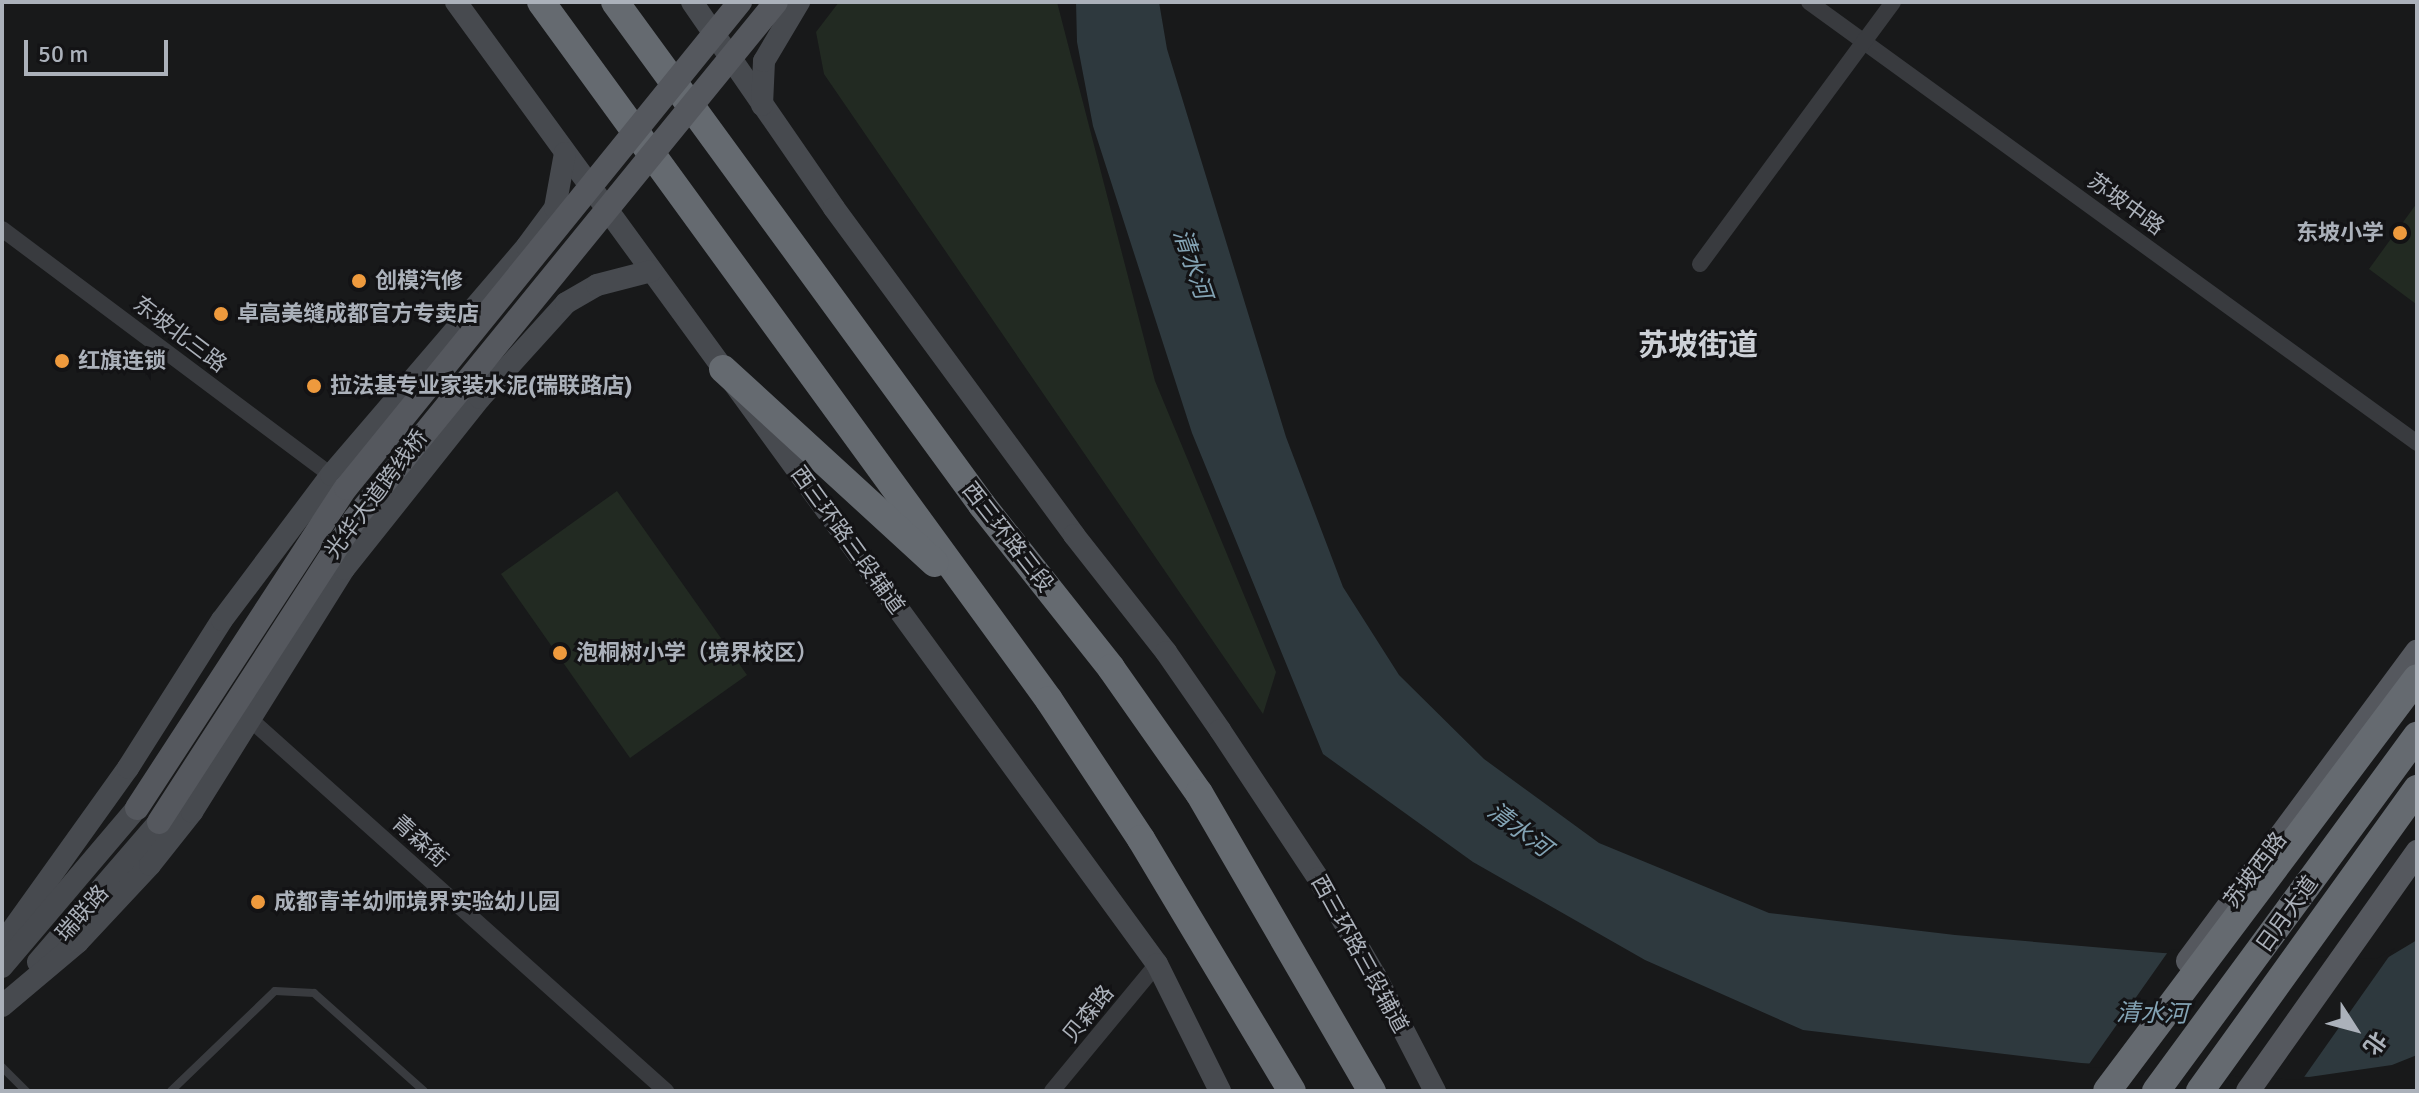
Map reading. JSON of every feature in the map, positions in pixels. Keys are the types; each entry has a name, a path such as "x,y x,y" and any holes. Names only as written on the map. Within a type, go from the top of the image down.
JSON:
{"highway":[{"path":"541,2 1049,700 1157,866 1292,1091"},
{"name":"西三环路三段","path":"615,2 982,505 1111,668 1199,793 1359,1063 1372,1091"},
{"path":"723,369 979,603"},
{"path":"2101,1087 2417,678"},
{"name":"日月大道","path":"2156,1091 2417,736"},
{"name":"日月大道","path":"2203,1091 2417,789"},
{"path":"1359,1063 1382,1091"}],"main road":[{"name":"西三环路三段辅道","path":"456,2 1157,964 1220,1091"},
{"name":"西三环路三段辅道","path":"692,2 762,105 1220,730 1318,878 1375,975 1435,1091"},
{"name":"光华大道跨线桥","path":"137,808 346,488 740,2"},
{"name":"光华大道跨线桥","path":"159,822 354,520 776,2"},
{"path":"762,105 764,61 799,2"},
{"path":"6,936 128,768 222,620 331,475 527,246 555,208 565,153"},
{"path":"527,246 566,303"},
{"path":"2,1003 78,942 150,865 192,812 344,569 480,398 566,303 597,285 651,271"},
{"name":"苏坡西路","path":"2101,1087 2214,925 2417,651"},
{"name":"瑞联路","path":"2,967 27,942 137,808"},
{"name":"瑞联路","path":"2,1003 159,822"},
{"path":"2248,1091 2417,852"}],"street":[{"name":"苏坡中路","path":"1809,2 2417,443"},
{"path":"1700,264 1893,2"},
{"name":"东坡北三路","path":"2,229 331,475"},
{"name":"青森街","path":"251,720 666,1091"},
{"name":"贝森路","path":"1052,1091 1157,964"}],"lane":[{"path":"171,1091 275,991 314,993 424,1091"},
{"path":"2,1067 26,1091"}],"shaded area":[{"path":"839,2 1057,2 1155,381 1276,672 1263,714 824,74 816,32"},
{"path":"2417,203 2417,303 2416,304 2369,269"},
{"path":"617,491 747,675 630,758 501,574"}],"water":[{"name":"清水河","path":"1076,2 1159,2 1167,49 1286,437 1343,587 1399,675 1484,759 1599,843 1769,913 1955,935 2163,953 2377,964 2417,940 2417,1055 2392,1065 2309,1077 2081,1063 1803,1030 1645,960 1473,862 1323,754 1192,433 1093,126 1077,42"}],"pier":[{"path":"2395,948 2302,1080 2087,1067 2170,949 2376,959"}],"place":[{"name":"东坡小学","path":"2400,233"},
{"name":"创模汽修","path":"359,281"},
{"name":"卓高美缝成都官方专卖店","path":"221,314"},
{"name":"红旗连锁","path":"62,361"},
{"name":"拉法基专业家装水泥(瑞联路店)","path":"314,386"},
{"name":"泡桐树小学（境界校区）","path":"560,653"},
{"name":"成都青羊幼师境界实验幼儿园","path":"258,902"}],"district":[{"name":"苏坡街道","path":"1698,346"}]}
